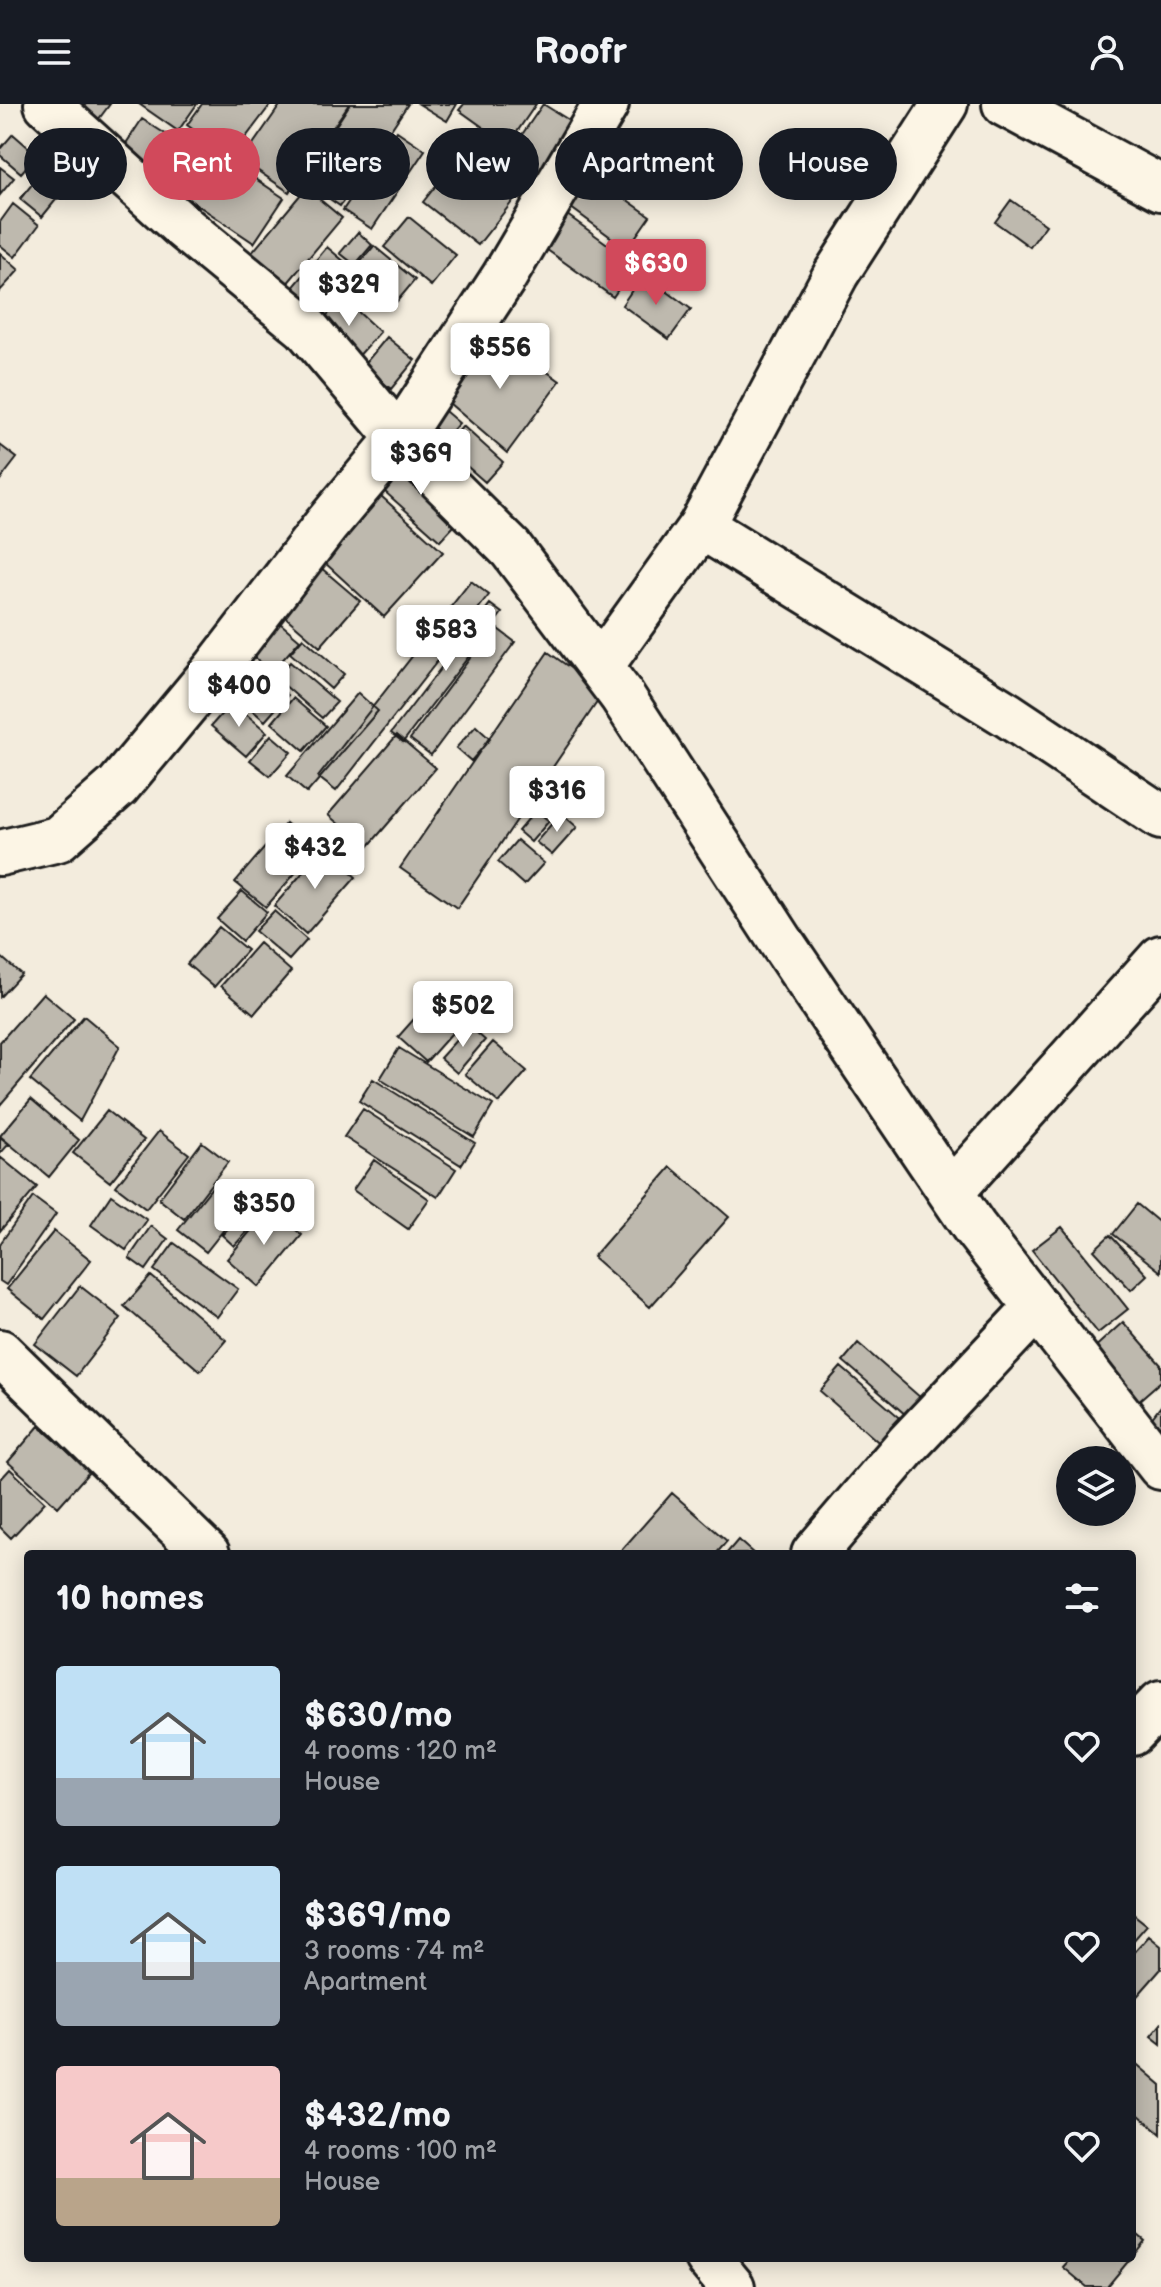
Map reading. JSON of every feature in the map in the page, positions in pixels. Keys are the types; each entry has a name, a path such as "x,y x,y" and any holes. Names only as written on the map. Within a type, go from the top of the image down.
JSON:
{"street":[{"path":"47,104 182,226 306,328 399,438 511,549 600,667 951,1192 1161,1467"},
{"path":"0,853 58,839 118,786 399,438 504,277 606,104"},
{"path":"600,667 701,526 836,274 945,104"},
{"path":"1005,104 1161,188"},
{"path":"701,526 1008,715 1161,817"},
{"path":"951,1192 1161,958"},
{"path":"817,1550 908,1444 1037,1307"},
{"path":"0,1352 203,1550"},
{"path":"1136,1729 1161,1703"},
{"path":"711,2262 732,2287"}],"building":[{"path":"79,104 110,104 98,120"},
{"path":"139,104 197,104 180,128 174,128"},
{"path":"202,104 271,104 253,128 191,128 187,125"},
{"path":"281,104 349,104 333,128 276,128 276,183 260,172 260,134"},
{"path":"350,104 408,104 392,128 334,128"},
{"path":"419,104 457,104 447,121"},
{"path":"464,104 536,104 520,128 484,128 459,110"},
{"path":"543,104 580,127 555,128 555,164 539,187 539,128 527,128"},
{"path":"142,119 156,128 143,128 143,162 127,151 127,142"},
{"path":"13,134 24,144 24,170 21,173 0,155 0,149"},
{"path":"410,140 425,150 410,172"},
{"path":"0,167 14,178 0,195"},
{"path":"260,182 276,193 276,200 283,200 254,243 190,200 260,200"},
{"path":"24,194 24,200 56,200 42,217 20,199"},
{"path":"426,198 514,200 478,245 423,202"},
{"path":"296,200 320,200 342,218 286,285 250,255"},
{"path":"350,200 391,200 372,229 343,210"},
{"path":"560,200 627,200 650,216 627,249"},
{"path":"1011,200 1046,225 1030,247 995,222"},
{"path":"13,204 39,225 15,257 0,245 0,222"},
{"path":"559,209 635,264 613,297 536,242"},
{"path":"409,217 456,255 431,286 384,247"},
{"path":"358,232 372,245 355,265 340,253"},
{"path":"374,246 415,280 393,306 352,272"},
{"path":"327,247 353,269 318,312 291,290"},
{"path":"0,253 19,270 0,291"},
{"path":"643,274 691,309 669,339 622,305"},
{"path":"343,298 380,332 356,359 318,325"},
{"path":"489,330 560,381 507,453 442,397"},
{"path":"387,337 415,360 391,389 363,366"},
{"path":"438,405 459,423 446,438 425,420"},
{"path":"463,426 503,462 485,482 445,447"},
{"path":"0,445 17,458 0,480"},
{"path":"401,452 468,511 440,541 374,482"},
{"path":"370,486 443,552 384,617 312,551"},
{"path":"313,561 360,601 320,647 274,607"},
{"path":"471,581 489,595 336,791 318,777"},
{"path":"490,604 502,613 403,742 391,733"},
{"path":"274,618 300,640 272,672 246,650"},
{"path":"494,626 515,642 431,755 410,739"},
{"path":"303,638 344,674 331,689 290,653"},
{"path":"548,652 604,692 457,908 400,868"},
{"path":"247,660 288,695 265,721 224,686"},
{"path":"290,662 337,702 322,718 276,678"},
{"path":"358,693 378,711 307,793 287,776"},
{"path":"293,698 326,726 304,751 272,723"},
{"path":"232,702 267,732 246,756 211,726"},
{"path":"476,726 490,739 471,761 456,748"},
{"path":"271,735 291,752 270,776 250,760"},
{"path":"397,735 436,768 367,848 328,815"},
{"path":"536,810 549,821 531,842 518,831"},
{"path":"561,813 577,827 552,855 536,842"},
{"path":"286,823 316,849 266,907 235,882"},
{"path":"517,840 544,863 524,885 498,862"},
{"path":"323,849 356,877 306,934 274,906"},
{"path":"242,891 267,912 242,941 217,919"},
{"path":"274,911 307,940 289,960 255,931"},
{"path":"219,927 247,950 214,987 187,964"},
{"path":"259,943 291,971 254,1014 221,986"},
{"path":"0,956 21,974 0,997"},
{"path":"43,993 74,1019 0,1105 0,1042"},
{"path":"431,1000 460,1024 426,1062 398,1037"},
{"path":"84,1016 120,1046 80,1121 30,1080"},
{"path":"469,1026 485,1040 457,1073 440,1058"},
{"path":"493,1042 527,1071 499,1103 465,1074"},
{"path":"399,1048 493,1105 474,1137 380,1079"},
{"path":"373,1079 475,1143 461,1165 359,1101"},
{"path":"31,1099 79,1140 49,1177 0,1136"},
{"path":"363,1109 456,1169 438,1197 344,1137"},
{"path":"107,1111 144,1140 110,1182 73,1153"},
{"path":"159,1131 189,1154 146,1209 116,1186"},
{"path":"0,1137 9,1144 0,1154"},
{"path":"202,1142 228,1162 184,1219 159,1199"},
{"path":"0,1157 37,1187 0,1231"},
{"path":"374,1160 429,1199 408,1229 353,1190"},
{"path":"671,1167 729,1217 650,1307 593,1257"},
{"path":"217,1181 245,1203 206,1252 178,1230"},
{"path":"111,1195 147,1220 126,1250 91,1225"},
{"path":"33,1197 56,1214 6,1285 0,1281 0,1244"},
{"path":"253,1201 265,1212 234,1246 222,1235"},
{"path":"1137,1204 1161,1224 1161,1272 1113,1234"},
{"path":"270,1208 302,1235 259,1287 227,1259"},
{"path":"151,1226 168,1239 146,1270 129,1258"},
{"path":"1062,1227 1128,1309 1098,1333 1032,1250"},
{"path":"54,1231 91,1260 44,1319 7,1289"},
{"path":"1110,1235 1147,1275 1131,1290 1094,1250"},
{"path":"174,1243 238,1289 217,1317 154,1270"},
{"path":"151,1276 226,1340 200,1371 124,1306"},
{"path":"80,1286 121,1318 76,1376 35,1344"},
{"path":"1123,1322 1161,1365 1161,1381 1137,1402 1092,1350"},
{"path":"858,1343 921,1398 906,1415 843,1361"},
{"path":"841,1367 905,1422 884,1447 820,1391"},
{"path":"1161,1406 1161,1433 1148,1423"},
{"path":"39,1426 90,1471 58,1507 8,1462"},
{"path":"10,1469 45,1502 11,1538 0,1527 0,1480"},
{"path":"672,1493 727,1541 719,1550 622,1550"},
{"path":"738,1540 749,1550 729,1550"},
{"path":"1136,1916 1147,1925 1136,1937"},
{"path":"1149,1936 1161,1946 1161,1969 1136,1997 1136,1951"},
{"path":"1161,2024 1161,2044 1151,2036"},
{"path":"1136,2063 1161,2085 1161,2134 1136,2112"},
{"path":"1136,2233 1145,2241 1136,2252"},
{"path":"1067,2262 1128,2262 1107,2287 1087,2287 1063,2267"}]}
